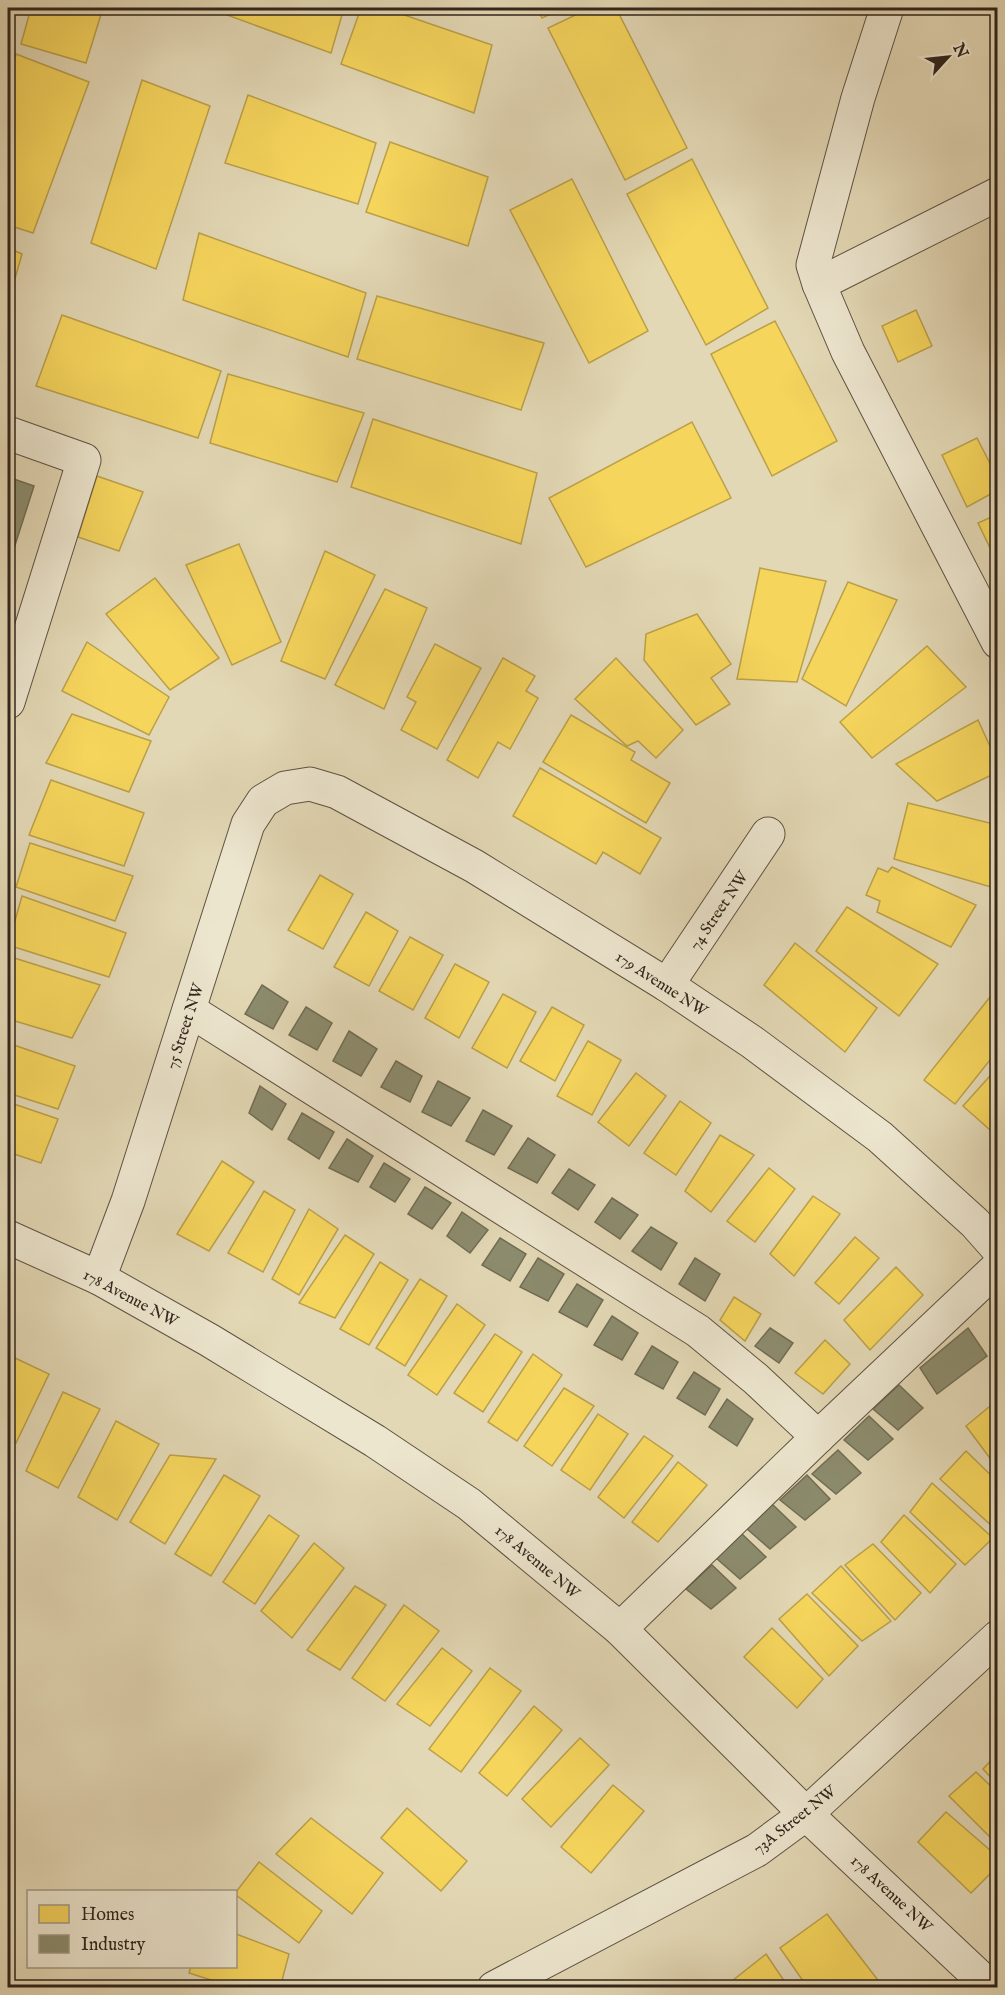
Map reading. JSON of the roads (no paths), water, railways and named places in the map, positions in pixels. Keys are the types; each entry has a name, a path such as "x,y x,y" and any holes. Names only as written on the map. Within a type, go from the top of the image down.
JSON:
{"street":[{"path":"887,8 858,98 813,265 848,352 998,642"},
{"path":"819,284 998,194"},
{"path":"8,433 84,460 8,702"},
{"name":"179 Avenue NW","path":"285,788 310,784 337,792 474,866 667,985 752,1042 880,1137 975,1223 998,1249"},
{"name":"75 Street NW","path":"99,1278 128,1201 249,824 263,801 285,788"},
{"name":"74 Street NW","path":"667,985 768,834"},
{"path":"189,1010 698,1331 756,1379 818,1437"},
{"name":"178 Avenue NW","path":"8,1237 99,1278 296,1391 469,1504 620,1629 806,1814 990,1976"},
{"path":"620,1629 998,1267"},
{"name":"73A Street NW","path":"494,1988 757,1850 806,1814 998,1637"}]}
